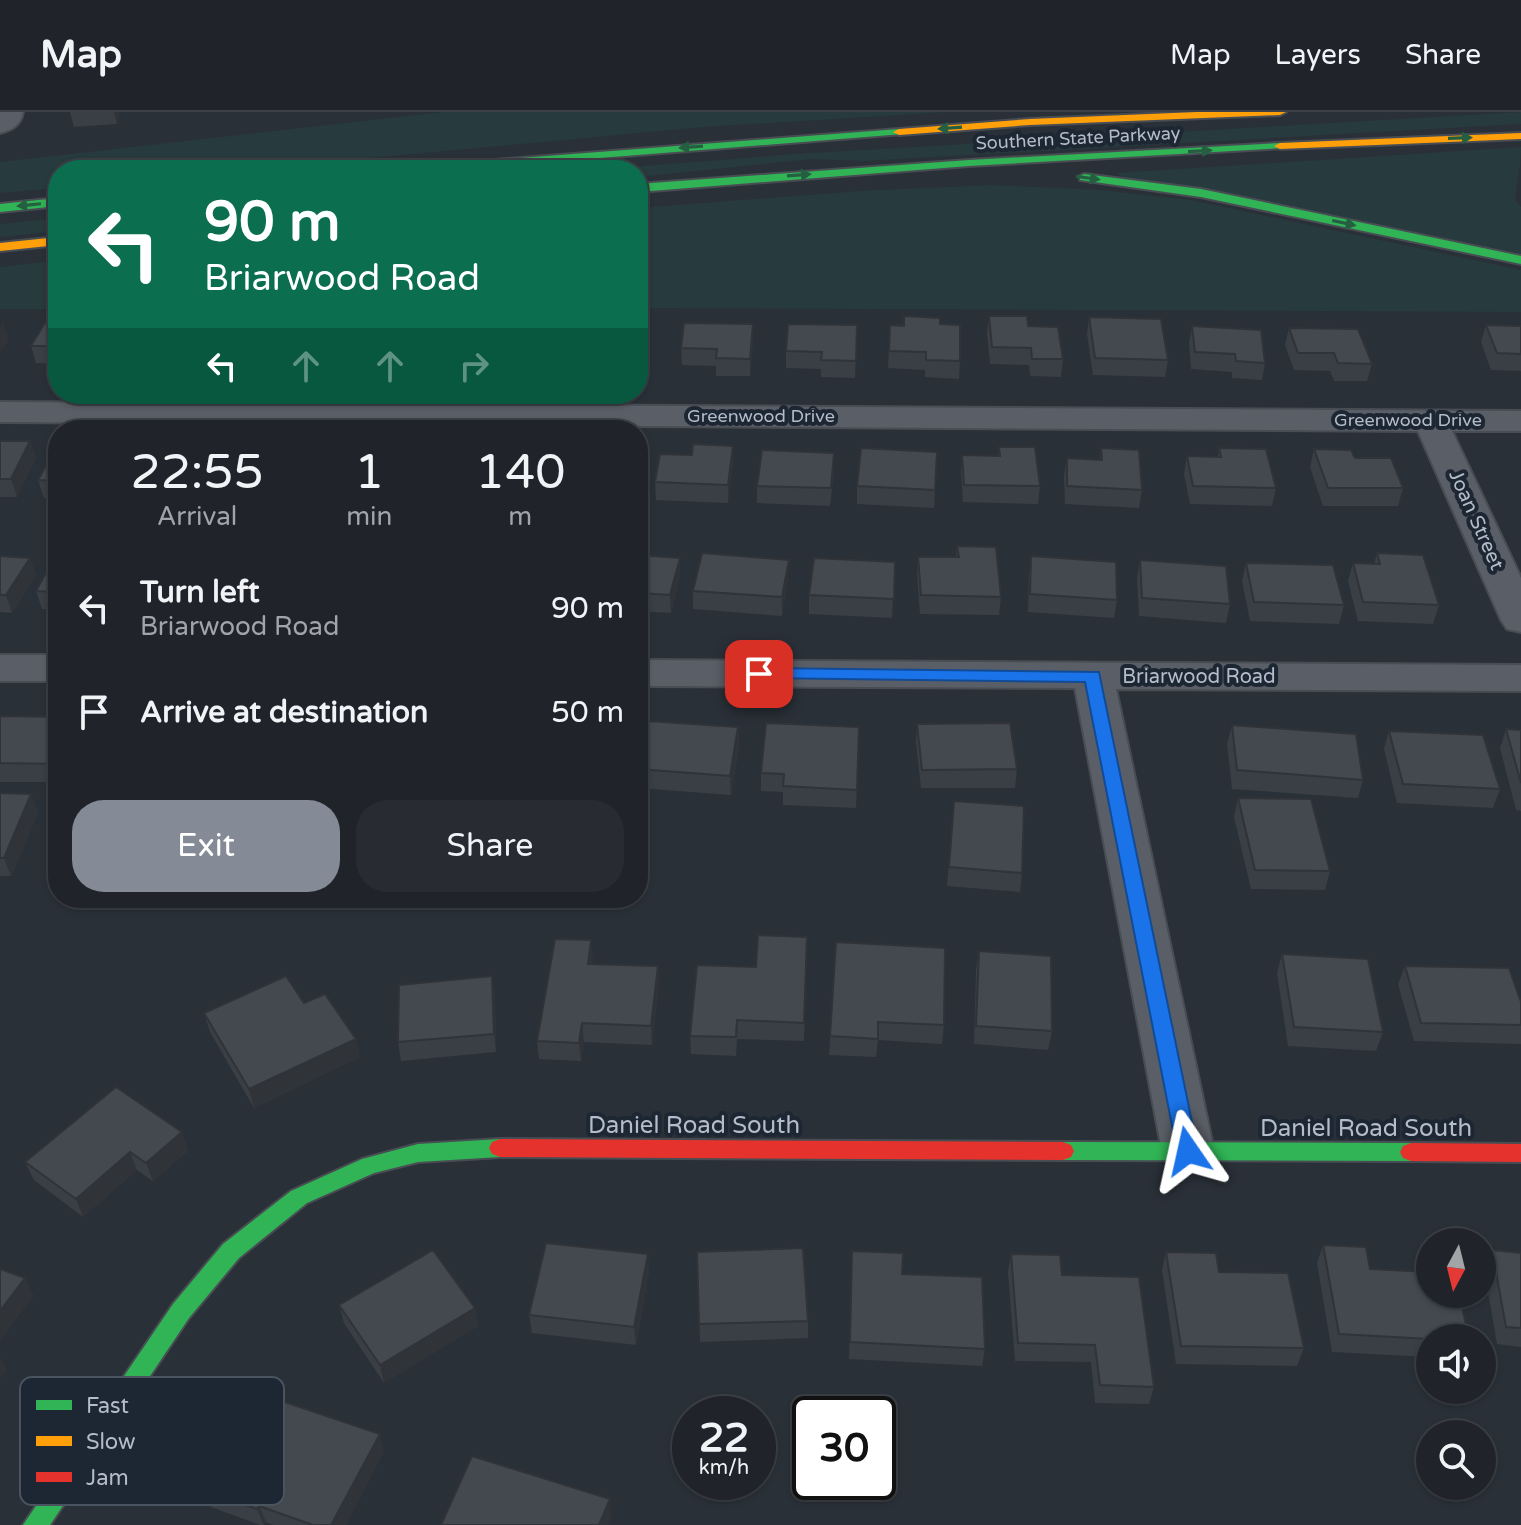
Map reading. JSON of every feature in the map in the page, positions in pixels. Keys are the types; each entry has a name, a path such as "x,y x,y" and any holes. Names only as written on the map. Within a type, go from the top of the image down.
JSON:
{"main road":[{"name":"Southern State Parkway","path":"533,160 1030,122 1280,112"},
{"name":"Southern State Parkway","path":"648,187 1375,140 1521,136"},
{"path":"983,164 1201,193 1521,260"},
{"path":"0,208 48,203"},
{"path":"0,247 48,242"},
{"name":"Daniel Road South","path":"136,1377 181,1311 231,1251 299,1197 370,1165 418,1153 481,1148 1521,1153"},
{"name":"Daniel Road South","path":"35,1525 49,1505"}],"street":[{"path":"0,125 8,118 9,112"},
{"name":"Greenwood Drive","path":"0,412 1521,421"},
{"name":"Joan Street","path":"1430,420 1521,620"},
{"path":"0,668 48,668"},
{"name":"Briarwood Road","path":"648,673 1521,678"},
{"path":"1093,676 1188,1151"}],"green space":[{"path":"443,112 948,112 703,127 351,160 48,160 48,189 0,193 0,162"},
{"path":"1521,112 1521,124 863,161 813,159 648,176 648,166 794,154"},
{"path":"1521,147 1515,200 1521,207 1521,255 1122,177 1117,173"},
{"path":"992,185 1100,190 1191,200 1521,270 1521,312 648,308 648,207 860,191"},
{"path":"48,219 48,232 0,237 0,224"},
{"path":"48,261 48,309 0,309 0,267"}],"building":[{"path":"904,316 940,318 940,324 960,325 960,361 926,360 926,352 889,351 890,325 904,326"},
{"path":"989,316 1027,316 1028,326 1058,327 1063,359 1032,359 1031,348 992,347"},
{"path":"1089,317 1161,319 1168,360 1095,358"},
{"path":"46,321 48,321 48,346 31,346"},
{"path":"684,323 753,324 750,359 716,358 717,349 681,348"},
{"path":"788,324 857,325 856,361 821,360 822,352 786,351"},
{"path":"1486,325 1521,326 1521,354 1497,353"},
{"path":"1192,326 1261,330 1265,363 1236,361 1235,354 1195,352"},
{"path":"1289,328 1358,329 1372,364 1338,363 1334,353 1298,353"},
{"path":"0,441 30,441 11,479 0,479"},
{"path":"693,444 733,446 728,485 655,482 660,454 692,455"},
{"path":"999,447 1035,447 1040,486 964,485 962,455 1000,456"},
{"path":"861,448 937,452 935,490 857,486"},
{"path":"1101,448 1139,450 1142,490 1067,486 1067,458 1102,460"},
{"path":"1219,448 1266,449 1276,488 1193,486 1187,456 1221,457"},
{"path":"1314,449 1351,450 1355,458 1391,458 1403,488 1328,488"},
{"path":"762,450 834,453 831,488 757,486"},
{"path":"48,462 48,480 38,480"},
{"path":"957,546 996,547 1001,597 921,595 918,557 959,557"},
{"path":"702,553 789,560 782,597 693,591"},
{"path":"1377,553 1423,555 1439,605 1363,602 1353,563 1380,564"},
{"path":"0,556 30,558 6,595 0,595"},
{"path":"648,556 680,558 670,595 648,594"},
{"path":"1031,556 1116,562 1117,600 1030,594"},
{"path":"814,558 895,562 894,599 809,595"},
{"path":"1140,560 1226,566 1230,604 1142,598"},
{"path":"1246,563 1333,565 1344,605 1254,602"},
{"path":"48,569 48,592 36,591"},
{"path":"0,716 48,717 48,764 0,763"},
{"path":"648,721 738,727 730,776 648,770"},
{"path":"766,723 859,727 857,790 783,786 784,774 761,773"},
{"path":"1010,723 1017,769 922,770 917,724"},
{"path":"1232,725 1356,734 1363,780 1237,770"},
{"path":"1506,729 1521,730 1521,783"},
{"path":"1389,731 1483,735 1500,789 1403,784"},
{"path":"0,793 31,794 4,858 0,858"},
{"path":"1238,798 1311,799 1330,871 1255,870"},
{"path":"954,801 1024,806 1022,873 949,867"},
{"path":"758,935 807,937 804,1023 737,1020 736,1037 690,1036 697,965 756,967"},
{"path":"555,939 591,940 588,964 658,966 651,1026 582,1023 579,1043 537,1041"},
{"path":"836,942 945,948 944,1025 878,1022 878,1039 830,1036"},
{"path":"979,951 1051,956 1052,1031 976,1026"},
{"path":"1282,954 1368,959 1383,1032 1294,1027"},
{"path":"1405,966 1509,968 1521,1002 1521,1025 1421,1023"},
{"path":"286,976 304,1003 325,994 356,1039 249,1089 204,1013"},
{"path":"492,976 494,1034 398,1042 399,985"},
{"path":"116,1087 182,1132 146,1163 130,1152 76,1199 25,1162"},
{"path":"546,1243 648,1254 634,1327 529,1315"},
{"path":"1323,1245 1366,1247 1370,1269 1416,1271 1416,1308 1462,1308 1466,1324 1416,1324 1416,1338 1339,1334"},
{"path":"803,1248 808,1321 699,1324 697,1252"},
{"path":"433,1250 475,1308 380,1365 339,1305"},
{"path":"1496,1250 1521,1253 1521,1328 1506,1327 1496,1272"},
{"path":"852,1251 903,1253 902,1274 982,1277 985,1349 850,1342"},
{"path":"1166,1252 1216,1253 1219,1272 1288,1273 1304,1348 1181,1346"},
{"path":"1011,1254 1060,1255 1062,1275 1139,1277 1154,1387 1100,1385 1095,1345 1018,1343"},
{"path":"0,1269 25,1278 0,1311"},
{"path":"284,1402 380,1434 331,1525 313,1525 259,1506 257,1509 245,1505 284,1505"},
{"path":"472,1456 610,1499 599,1525 441,1525"}],"traffic: fast":[{"path":"533,160 899,132"},
{"path":"648,187 969,163 1280,146"},
{"path":"1084,178 1201,193 1521,260"},
{"path":"0,208 48,203"},
{"path":"136,1377 181,1311 231,1251 299,1197 370,1165 418,1153 500,1148"},
{"path":"1063,1151 1411,1152"},
{"path":"35,1525 49,1505"}],"traffic: slow":[{"path":"899,132 1030,122 1280,112"},
{"path":"1280,146 1521,136"},
{"path":"0,247 48,242"}],"traffic: jam":[{"path":"500,1148 1063,1151"},
{"path":"1411,1152 1521,1153"}],"route":[{"path":"759,674 1093,676 1188,1151"}]}
